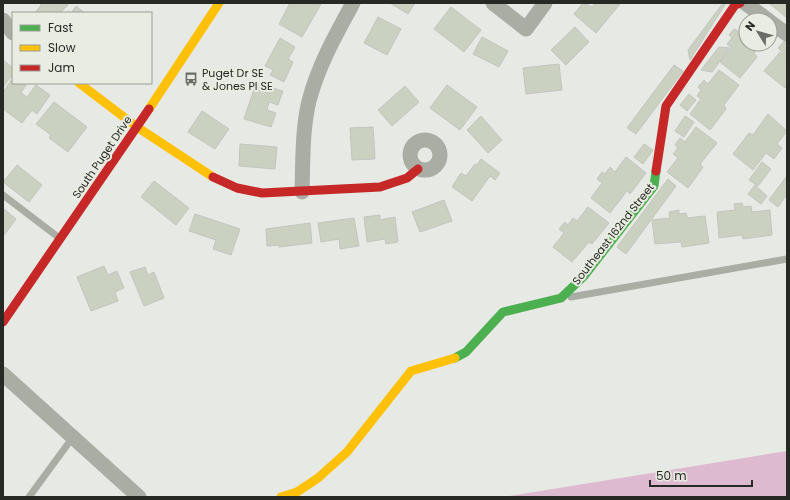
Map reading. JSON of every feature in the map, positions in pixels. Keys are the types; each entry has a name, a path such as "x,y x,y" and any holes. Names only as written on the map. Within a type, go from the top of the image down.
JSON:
{"street":[{"name":"South Puget Drive","path":"3,322 6,309 60,239 137,127 219,3"},
{"path":"302,192 304,139 309,102 318,72 353,3"},
{"path":"493,3 526,29 546,3"},
{"name":"Southeast 162nd Street","path":"561,298 584,276 654,186 666,106 735,6 740,3"},
{"path":"745,3 757,12"},
{"path":"3,20 12,32"},
{"path":"778,28 787,34"},
{"path":"80,84 137,127 214,178 237,188 262,193 380,187 407,178 418,169"},
{"path":"281,497 297,492 318,478 347,452 412,370 460,356 466,352 503,312 561,298"},
{"path":"3,374 139,497"}],"lane":[{"path":"3,195 60,239"},
{"path":"561,298 787,259"},
{"path":"29,497 73,437"}],"shaded area":[{"path":"787,451 787,497 503,497"}],"building":[{"path":"39,3 66,3 68,5 61,12 36,12 41,5"},
{"path":"290,3 321,4 302,37 279,24"},
{"path":"390,3 415,3 408,14"},
{"path":"583,3 592,7 595,3 620,4 596,33 574,14"},
{"path":"723,3 726,3 690,60 688,50"},
{"path":"769,3 787,3 787,18"},
{"path":"76,6 84,12 72,12"},
{"path":"451,7 481,30 464,52 434,29"},
{"path":"378,17 401,29 387,55 364,43"},
{"path":"575,27 589,42 566,65 551,50"},
{"path":"734,29 738,31 738,52 755,52 757,57 740,78 720,62 732,48 727,44 732,38 729,35"},
{"path":"482,37 508,51 499,67 473,54"},
{"path":"280,38 295,47 288,59 293,62 284,82 270,75 273,70 265,66"},
{"path":"784,41 787,43 787,56 778,48"},
{"path":"719,47 730,48 712,72 701,70"},
{"path":"780,52 787,57 787,86 785,88 764,71"},
{"path":"3,60 12,67 12,75 3,87"},
{"path":"559,64 562,90 526,94 523,68"},
{"path":"674,65 683,71 636,134 627,128"},
{"path":"719,70 739,85 724,105 726,109 710,130 690,114 701,99 697,96 701,90 698,87 704,80 708,84"},
{"path":"12,79 12,84 26,85 21,93 27,97 36,85 50,95 37,114 32,110 22,123 3,109 3,92"},
{"path":"256,83 283,91 278,105 269,102 267,110 276,113 271,127 244,119"},
{"path":"447,85 477,107 460,130 430,108"},
{"path":"405,86 419,102 392,126 378,110"},
{"path":"689,94 696,100 687,111 680,105"},
{"path":"54,102 87,127 68,152 49,138 51,135 36,124"},
{"path":"202,111 229,129 215,149 188,132"},
{"path":"768,114 787,131 777,144 782,148 774,159 766,153 753,170 733,154 749,133 753,135"},
{"path":"481,116 502,140 488,153 467,130"},
{"path":"685,116 694,122 684,137 675,131"},
{"path":"373,127 375,159 352,160 350,128"},
{"path":"696,127 717,143 700,164 703,167 688,188 667,172 678,158 673,154 678,148 675,145 680,138 685,142"},
{"path":"240,144 277,147 275,169 239,166"},
{"path":"644,144 653,150 643,164 634,157"},
{"path":"626,157 646,173 630,194 627,191 610,213 591,198 602,183 597,179 602,172 605,174 610,167 615,172"},
{"path":"481,159 500,173 495,180 490,176 472,201 452,187 461,173 466,176"},
{"path":"762,162 771,169 758,186 749,180"},
{"path":"17,165 42,185 29,202 3,182"},
{"path":"786,177 787,194 778,207 769,200"},
{"path":"668,179 676,186 626,254 617,247"},
{"path":"154,181 189,208 176,225 141,197"},
{"path":"755,185 767,196 761,204 748,194"},
{"path":"444,200 452,221 420,232 412,212"},
{"path":"742,203 743,207 751,206 752,212 770,210 772,235 743,239 742,235 719,238 717,212 735,210 734,204"},
{"path":"588,207 609,223 592,244 589,242 572,262 553,247 564,233 559,229 565,222 568,225 573,218 577,221"},
{"path":"3,208 16,219 4,235 3,234"},
{"path":"679,210 679,214 686,213 687,218 705,216 709,243 682,247 681,242 655,244 652,220 670,218 669,212"},
{"path":"195,214 240,229 231,255 213,249 216,240 189,231"},
{"path":"380,215 380,220 395,217 398,242 386,244 385,239 367,242 364,217"},
{"path":"354,218 359,246 340,249 339,239 321,242 318,223"},
{"path":"310,223 312,243 279,247 279,245 267,246 266,229"},
{"path":"104,266 108,275 117,271 124,288 115,292 118,301 91,311 77,277"},
{"path":"145,267 148,275 154,272 164,298 144,306 130,272"}],"traffic: fast":[{"path":"455,358 466,352 503,312 561,298 584,276 654,186 656,171"}],"traffic: slow":[{"path":"149,109 219,3"},
{"path":"80,84 137,127 213,177"},
{"path":"281,497 297,492 318,478 347,452 411,371 455,358"}],"traffic: jam":[{"path":"656,171 666,106 735,5 740,3"},
{"path":"3,322 149,109"},
{"path":"213,177 237,188 262,193 380,187 407,178 418,169"}],"place":[{"name":"Puget Dr SE & Jones Pl SE","path":"191,79"}]}
